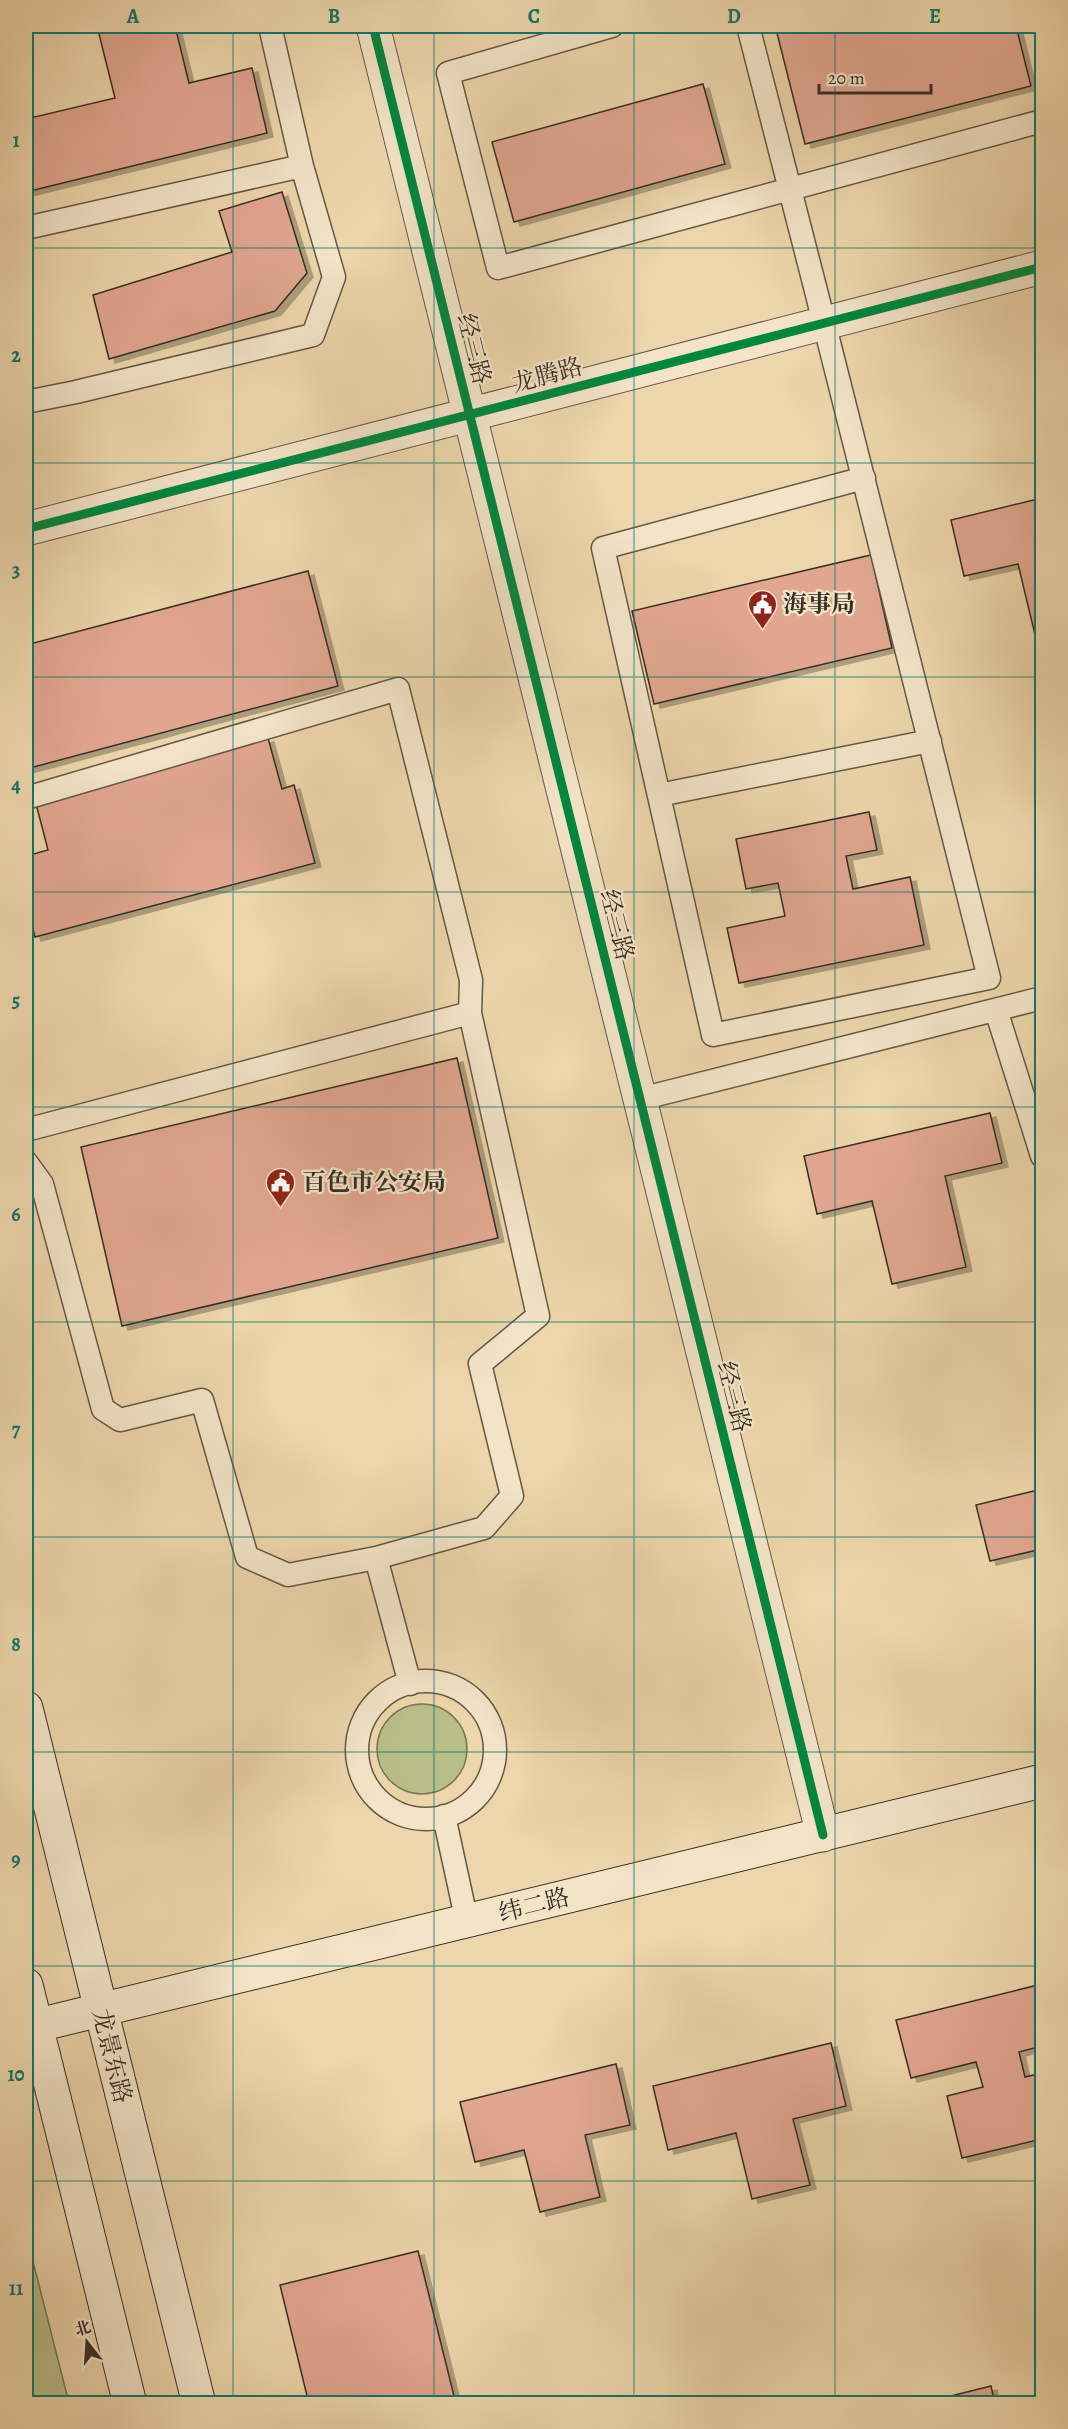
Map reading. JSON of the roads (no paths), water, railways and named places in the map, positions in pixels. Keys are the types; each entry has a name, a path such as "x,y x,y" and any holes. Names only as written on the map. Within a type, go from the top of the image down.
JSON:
{"street":[{"name":"经三路","path":"373,26 823,1835"},
{"name":"龙腾路","path":"26,529 1042,267"},
{"name":"龙景东路","path":"26,1708 199,2403"},
{"name":"纬二路","path":"31,2027 1042,1781"},
{"path":"26,1985 31,2027 130,2403"}],"lane":[{"path":"26,402 314,335 334,277 302,166 270,26"},
{"path":"612,26 448,73 498,268 1042,121"},
{"path":"748,26 825,323 864,478 930,741 989,978 713,1035 603,548 864,478"},
{"path":"26,228 302,166"},
{"path":"26,798 398,689 471,980 470,1013 538,1316 480,1364 512,1496 484,1528 376,1558 288,1575 247,1557 202,1400 120,1420 103,1408 42,1185 26,1162"},
{"path":"659,795 930,741"},
{"path":"640,1100 1042,998"},
{"path":"996,1010 1042,1156"},
{"path":"26,1130 470,1013"},
{"path":"376,1558 410,1684"},
{"path":"421,1681 441,1683 460,1690 476,1702 488,1719 494,1737 494,1758 489,1778 478,1795 462,1808 444,1816 423,1819 403,1815 385,1806 370,1791 357,1758 357,1739 362,1722 372,1707 385,1694 421,1681"},
{"path":"444,1816 466,1922"}],"place":[{"name":"海事局","path":"762,630"},
{"name":"百色市公安局","path":"281,1208"}]}
